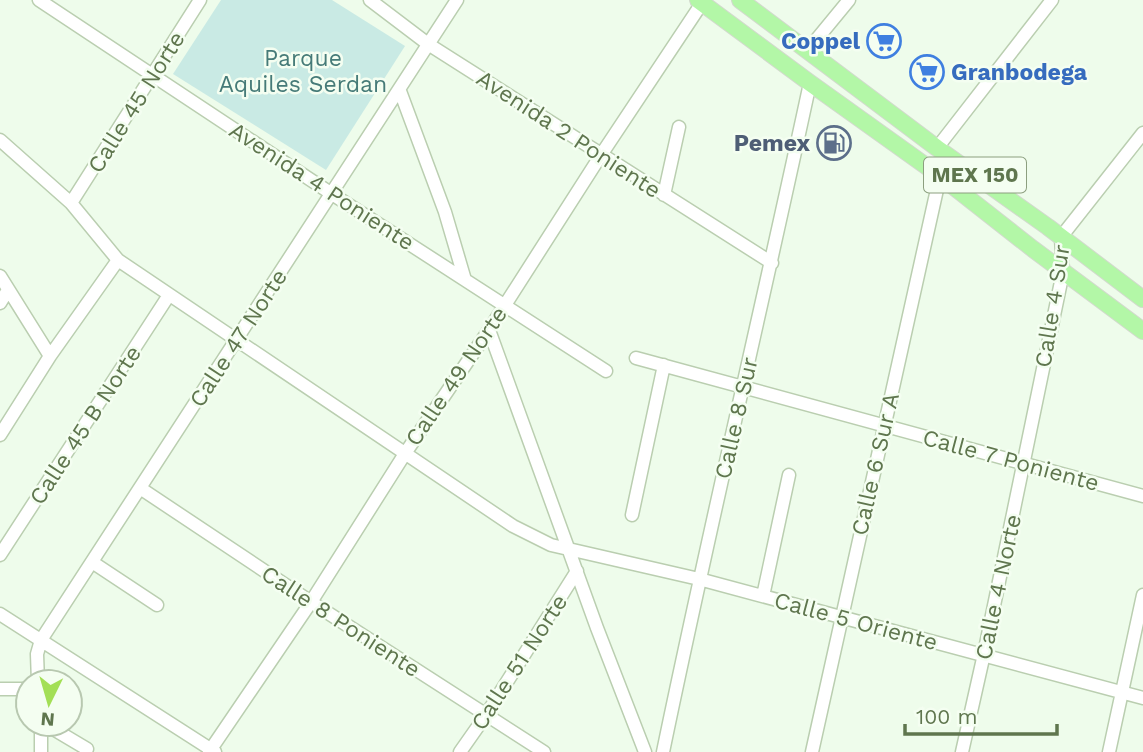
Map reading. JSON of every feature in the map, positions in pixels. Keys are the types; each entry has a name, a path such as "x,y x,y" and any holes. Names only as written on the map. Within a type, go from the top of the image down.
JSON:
{"main road":[{"name":"MEX 150","path":"740,0 1143,299"},
{"name":"MEX 150","path":"701,1 940,176 1143,331"}],"street":[{"name":"Avenida 4 Poniente","path":"39,0 606,371"},
{"name":"Calle 45 Norte","path":"71,203 200,0"},
{"name":"Avenida 2 Poniente","path":"370,0 428,44 772,263"},
{"name":"Calle 47 Norte","path":"38,668 37,654 41,640 457,0"},
{"path":"807,51 849,0"},
{"path":"937,148 1052,0"},
{"name":"Calle 49 Norte","path":"211,751 489,330 701,1"},
{"name":"Calle 8 Sur","path":"663,752 810,83"},
{"path":"400,91 445,212 466,279"},
{"path":"664,195 679,127"},
{"name":"Calle 4 Sur","path":"1023,464 1063,272 1061,237 1143,133"},
{"name":"Calle 5 Oriente","path":"0,140 71,203 118,260 513,526 551,545 699,579 1143,698"},
{"name":"Calle 6 Sur A","path":"811,752 940,176"},
{"path":"0,435 118,260"},
{"path":"0,275 51,356"},
{"path":"0,303 8,290"},
{"name":"Calle 45 B Norte","path":"0,555 169,295"},
{"path":"489,330 645,752"},
{"name":"Calle 7 Poniente","path":"636,358 1143,496"},
{"path":"632,515 664,365"},
{"name":"Calle 4 Norte","path":"962,752 1023,464"},
{"path":"763,596 789,475"},
{"name":"Calle 8 Poniente","path":"140,488 544,752"},
{"path":"92,562 157,605"},
{"name":"Calle 51 Norte","path":"460,752 577,571"},
{"path":"1109,752 1143,595"},
{"path":"0,614 211,751"},
{"path":"68,738 87,749"}],"green space":[{"name":"Parque Aquiles Serdan","path":"221,0 332,0 405,46 326,170 173,74"}],"place":[{"name":"Coppel","path":"884,41"},
{"name":"Granbodega","path":"927,72"},
{"name":"Pemex","path":"834,143"}]}
